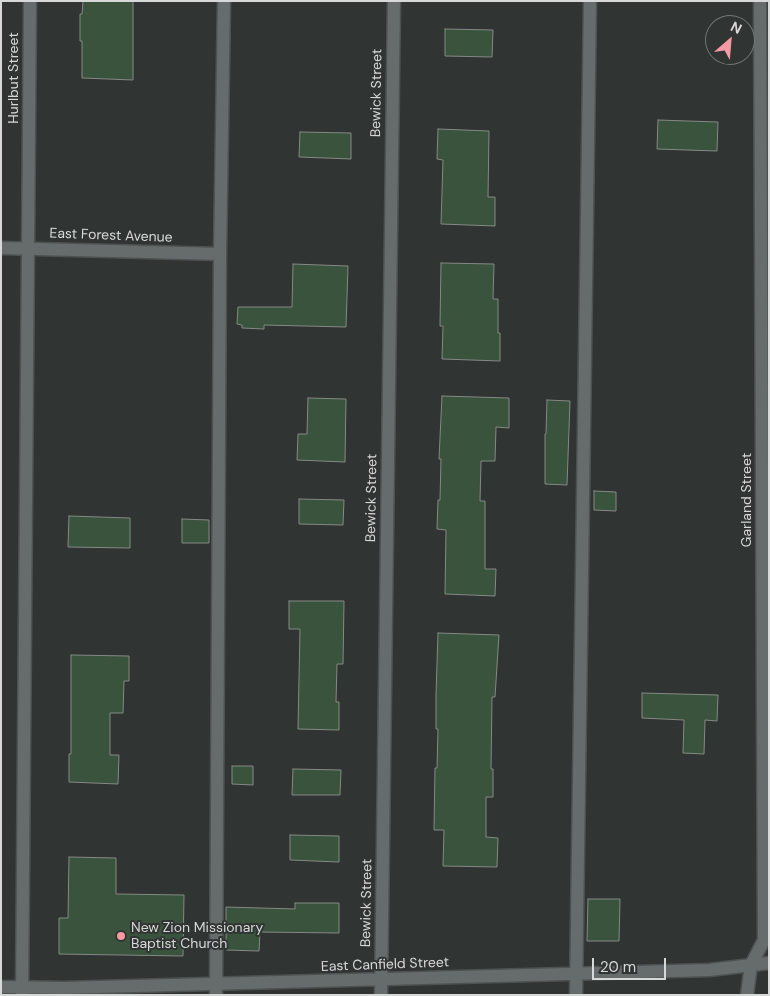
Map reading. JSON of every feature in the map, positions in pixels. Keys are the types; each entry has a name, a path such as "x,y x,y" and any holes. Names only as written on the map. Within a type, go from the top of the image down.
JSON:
{"street":[{"name":"Hurlbut Street","path":"22,991 30,1"},
{"path":"216,989 220,254 224,1"},
{"name":"Bewick Street","path":"381,995 394,1"},
{"path":"576,995 590,1"},
{"name":"Garland Street","path":"747,995 751,965 764,940 764,49 760,1"},
{"name":"East Forest Avenue","path":"1,248 220,254"},
{"name":"East Canfield Street","path":"1,987 22,991 64,988 216,989 381,980 709,970 769,963"}],"building":[{"path":"83,1 133,1 133,80 82,78 80,14 82,14"},
{"path":"445,29 493,30 492,57 445,56"},
{"path":"658,120 718,122 717,151 657,149"},
{"path":"438,129 489,131 488,197 495,197 495,226 441,224 443,160 437,159"},
{"path":"300,132 351,133 351,159 299,157"},
{"path":"441,263 494,264 493,299 498,299 500,361 442,359 443,326 440,326"},
{"path":"293,264 348,266 346,327 264,325 264,329 242,328 242,325 237,324 238,307 292,307"},
{"path":"442,396 509,398 509,428 496,427 495,461 481,461 480,501 485,501 485,569 496,569 495,596 445,594 446,530 437,529 438,500 440,500 441,459 439,459"},
{"path":"308,398 346,399 345,462 297,460 298,434 307,434"},
{"path":"547,400 570,401 567,485 545,484"},
{"path":"594,491 616,492 616,511 594,510"},
{"path":"299,499 344,500 343,525 299,524"},
{"path":"69,516 130,518 130,548 68,547"},
{"path":"182,519 209,520 209,543 182,543"},
{"path":"289,601 344,601 343,664 337,664 336,702 339,702 339,730 298,729 300,629 289,629"},
{"path":"438,633 499,635 495,697 492,697 491,769 493,769 493,797 486,797 486,837 498,838 497,867 443,866 444,830 434,830 438,729 436,729 436,695"},
{"path":"71,655 129,656 129,681 124,681 123,713 110,713 110,755 119,755 118,784 69,782 69,754 71,754"},
{"path":"642,693 718,695 717,721 705,720 704,754 683,753 684,720 642,718"},
{"path":"232,766 253,766 253,785 232,784"},
{"path":"293,769 341,770 340,795 292,795"},
{"path":"290,835 339,836 339,862 290,860"},
{"name":"New Zion Missionary Baptist Church","path":"69,857 116,858 116,894 184,895 183,956 59,954 59,918 68,918"},
{"path":"588,899 620,899 619,941 587,941"},
{"path":"295,903 339,903 339,933 260,932 259,951 226,950 226,907 295,909"}],"place":[{"name":"New Zion Missionary Baptist Church","path":"121,936"}]}
